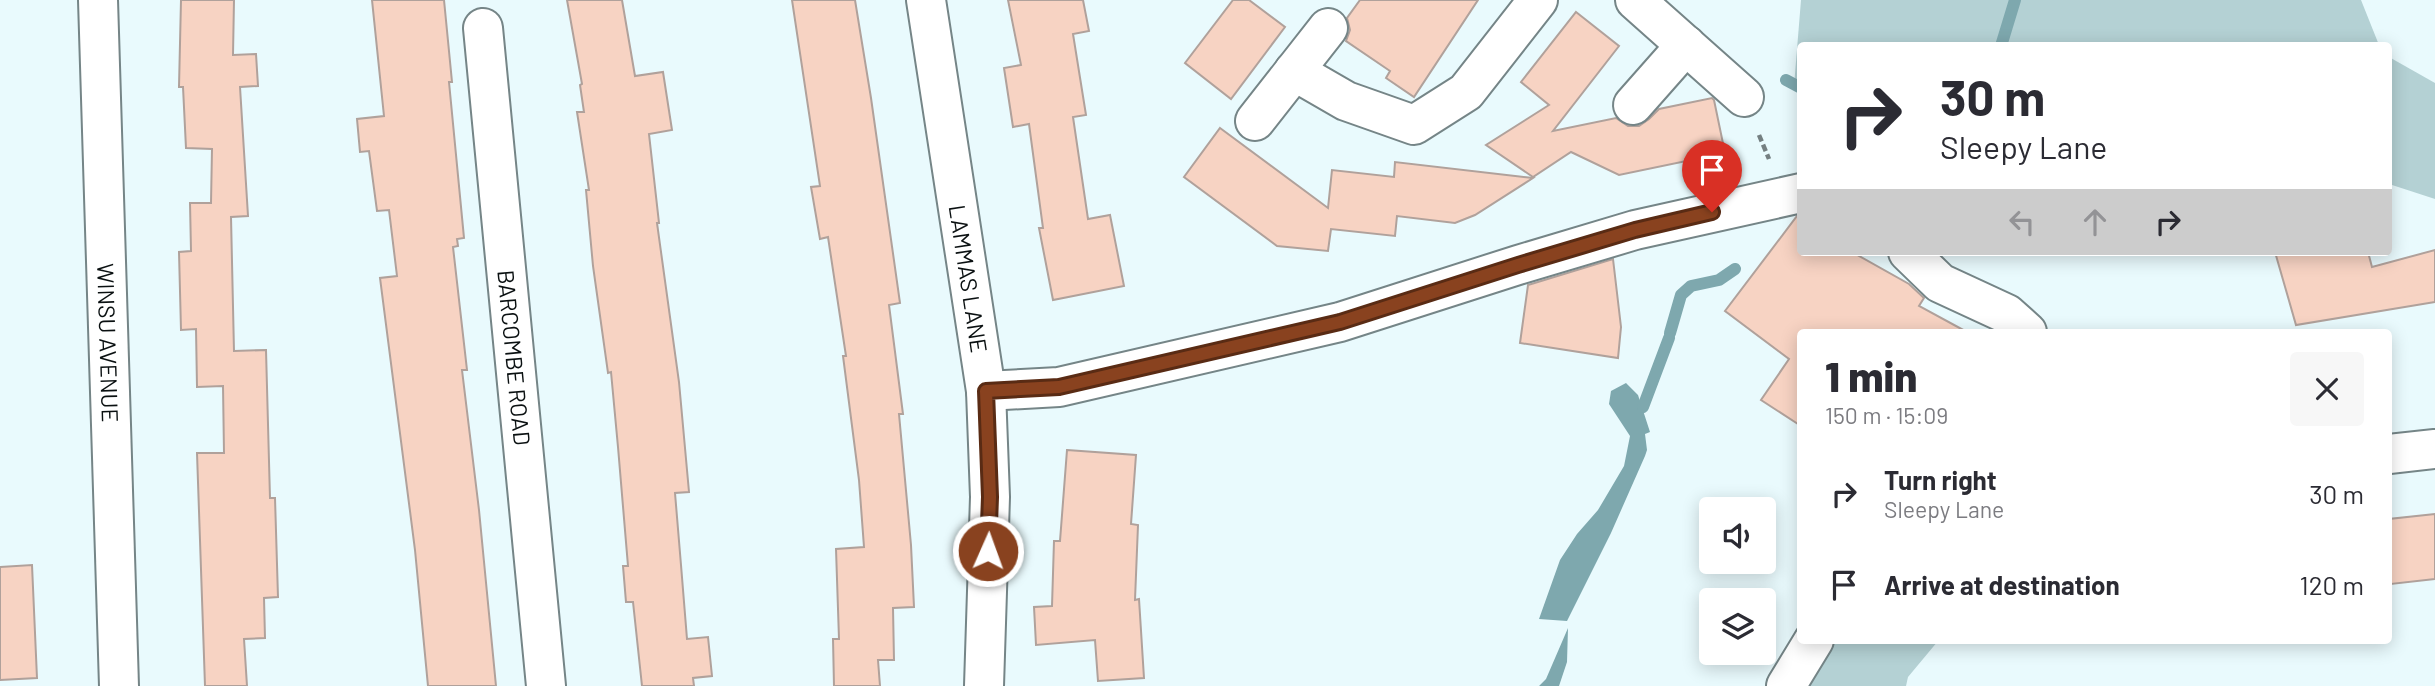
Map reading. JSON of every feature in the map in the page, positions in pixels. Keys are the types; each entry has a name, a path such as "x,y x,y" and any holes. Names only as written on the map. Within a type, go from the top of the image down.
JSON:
{"street":[{"name":"WINSU AVENUE","path":"98,0 119,686"},
{"name":"LAMMAS LANE","path":"926,0 986,391 990,497 984,686"},
{"path":"1294,71 1346,101 1414,125 1466,92 1538,0"},
{"path":"1635,0 1744,97"},
{"name":"BARCOMBE ROAD","path":"483,27 546,686"},
{"path":"1255,121 1328,27"},
{"path":"1633,105 1686,45"},
{"path":"986,391 1059,387 1340,322 1622,234 1793,194"},
{"path":"1912,256 1940,283 2007,314 2024,329"},
{"path":"2392,454 2435,449"},
{"path":"1786,686 1812,644"}],"path":[{"path":"1744,97 1793,194"}],"shaded area":[{"path":"1801,0 2361,0 2378,42 1798,42"},
{"path":"1797,49 1797,91 1794,86"},
{"path":"2392,59 2435,83 2435,199 2392,185"},
{"path":"1626,383 1638,395 1650,432 1645,434 1645,456 1611,533 1567,621 1539,619 1560,560 1577,534 1598,510 1624,466 1630,436 1609,404 1611,391"},
{"path":"1568,628 1567,662 1559,686 1539,686 1546,679"},
{"path":"1812,644 1936,644 1908,677 1906,686 1786,686"}],"building":[{"path":"181,0 234,0 233,55 256,54 258,86 240,87 248,216 231,217 234,351 266,350 270,498 275,498 278,597 264,598 265,638 244,639 247,686 205,686 197,453 224,453 223,386 197,387 196,329 181,330 179,252 191,251 190,203 211,203 212,149 186,148 183,87 179,87"},
{"path":"372,0 444,0 464,238 457,239 458,246 453,247 467,370 462,370 496,686 428,686 415,550 380,278 397,276 389,210 377,211 369,151 360,152 357,119 384,116"},
{"path":"567,0 622,0 635,76 663,72 672,130 649,134 657,223 679,382 689,492 675,493 687,639 708,637 712,676 693,678 694,686 642,686 633,602 626,602 623,566 628,566 611,372 608,373 593,266 586,190 589,190 577,112 584,112 582,84"},
{"path":"792,0 855,0 900,303 889,305 903,414 899,414 914,607 893,608 894,660 878,660 880,686 834,686 833,639 839,639 836,549 864,547 859,480 843,356 846,356 828,237 820,239 811,187 820,186"},
{"path":"1008,0 1083,0 1089,31 1073,34 1086,115 1073,117 1088,219 1110,215 1124,286 1053,300 1039,228 1043,228 1029,124 1013,127 1004,68 1021,65"},
{"path":"1233,0 1249,0 1285,27 1231,99 1185,63"},
{"path":"1360,0 1478,0 1414,97 1386,78 1390,71 1346,41 1350,30 1347,18"},
{"path":"1576,12 1619,46 1553,131 1616,118 1628,126 1639,126 1659,109 1712,98 1725,153 1619,175 1571,152 1533,177 1486,145 1549,105 1521,82"},
{"path":"1220,128 1328,208 1332,170 1394,177 1395,162 1533,178 1475,215 1455,223 1397,216 1395,236 1331,229 1328,251 1277,246 1184,177"},
{"path":"1797,216 1797,256 1859,256 1909,284 1924,298 1919,306 1961,329 1797,329 1797,423 1761,400 1789,359 1725,311"},
{"path":"2435,250 2435,302 2296,325 2276,256 2369,256 2372,267"},
{"path":"1613,259 1621,327 1618,358 1520,343 1528,285"},
{"path":"1067,450 1136,455 1131,524 1138,525 1135,600 1139,599 1144,678 1098,681 1095,640 1036,645 1034,607 1052,606 1054,541 1060,541"},
{"path":"2435,514 2435,579 2392,584 2392,519"},
{"path":"32,565 37,678 0,680 0,567"}],"waterway":[{"path":"2002,42 2015,0"},
{"path":"1786,80 1797,86"},
{"path":"1670,333 1681,295 1691,286 1719,280 1735,269"},
{"path":"1643,407 1669,338"}],"route":[{"path":"988,551 990,497 986,391 1059,387 1340,322 1635,230 1712,212"}]}
